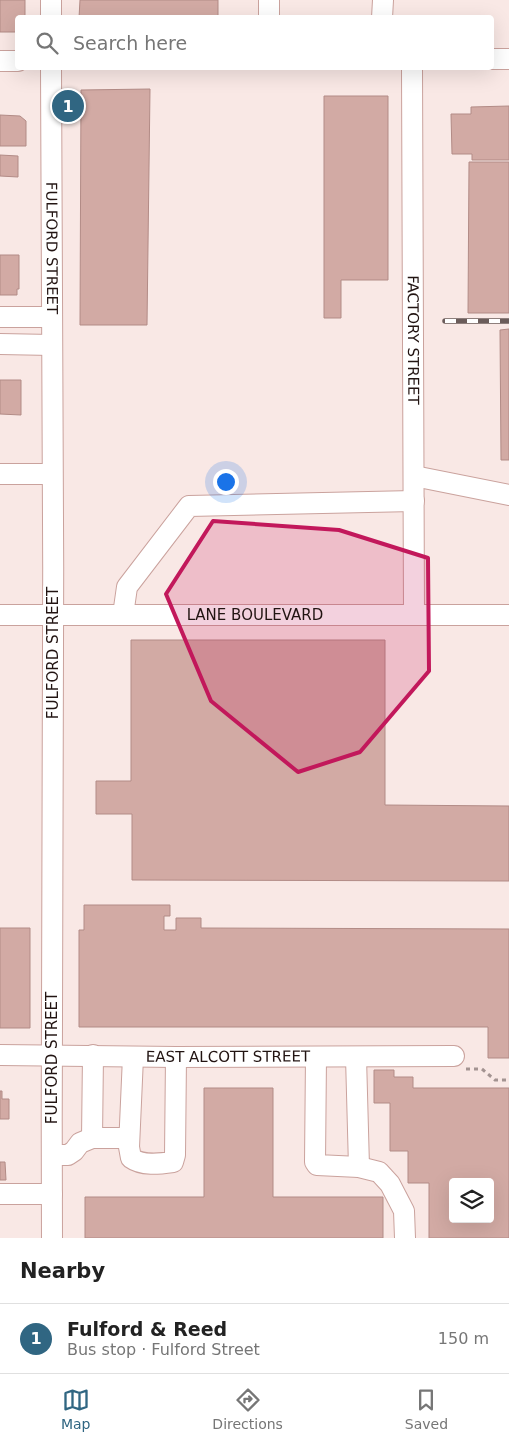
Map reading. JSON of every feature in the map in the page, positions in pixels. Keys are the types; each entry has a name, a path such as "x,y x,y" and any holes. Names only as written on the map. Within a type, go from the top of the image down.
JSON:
{"street":[{"path":"51,0 51,15"},
{"path":"269,0 269,15"},
{"path":"382,15 383,0"},
{"path":"494,59 509,59 509,55"},
{"path":"0,61 15,61"},
{"name":"FULFORD STREET","path":"51,70 53,615 52,1238"},
{"name":"FACTORY STREET","path":"412,70 414,614"},
{"path":"0,317 52,317"},
{"path":"0,344 52,345"},
{"path":"0,474 52,474"},
{"path":"414,476 509,494"},
{"path":"123,615 126,587 189,506 414,501"},
{"name":"LANE BOULEVARD","path":"0,615 509,615"},
{"name":"EAST ALCOTT STREET","path":"0,1055 356,1057 459,1063"},
{"path":"92,1138 93,1055"},
{"path":"133,1057 131,1158 137,1162 162,1164 172,1162 176,1155 176,1057"},
{"path":"316,1057 315,1162 317,1165 359,1167 379,1172 390,1184 404,1211 405,1238"},
{"path":"356,1057 359,1167"},
{"path":"52,1155 68,1155 80,1143 92,1138 130,1138"},
{"path":"0,1194 52,1194"}],"path":[{"path":"459,1063 482,1069 495,1080 509,1080"}],"highlighted area":[{"path":"213,521 339,530 428,558 429,671 360,752 298,772 211,701 166,594"}],"building":[{"path":"0,0 25,0 25,15 15,15 15,32 0,32"},
{"path":"80,0 218,0 218,15 79,15"},
{"path":"150,89 147,325 80,325 81,90"},
{"path":"324,96 388,96 388,280 341,280 341,318 324,318"},
{"path":"509,106 509,160 472,160 472,154 452,154 451,114 471,114 471,107"},
{"path":"0,115 20,116 26,121 26,146 0,146"},
{"path":"0,155 18,156 18,177 0,176"},
{"path":"469,162 509,162 509,313 468,313"},
{"path":"0,255 19,255 19,289 17,289 17,295 0,295"},
{"path":"509,329 509,460 501,460 500,330"},
{"path":"0,380 21,380 21,415 0,414"},
{"path":"131,640 385,640 385,805 509,806 509,881 132,880 132,814 96,814 96,781 131,781"},
{"path":"84,905 170,905 170,916 164,916 164,930 176,930 176,918 201,918 201,928 509,929 509,1058 488,1058 488,1027 79,1027 79,930 84,930"},
{"path":"0,928 30,928 30,1028 0,1028"},
{"path":"374,1070 394,1070 394,1077 413,1077 413,1088 509,1088 509,1238 429,1238 429,1183 408,1183 408,1151 390,1151 390,1103 374,1103"},
{"path":"204,1088 273,1088 273,1197 383,1197 383,1238 85,1238 85,1197 204,1197"},
{"path":"0,1091 2,1091 2,1099 9,1099 9,1119 0,1119"},
{"path":"0,1162 5,1162 6,1180 0,1180"}],"railway":[{"path":"445,321 509,321"}],"place":[{"name":"Fulford & Reed","path":"68,106"}]}
